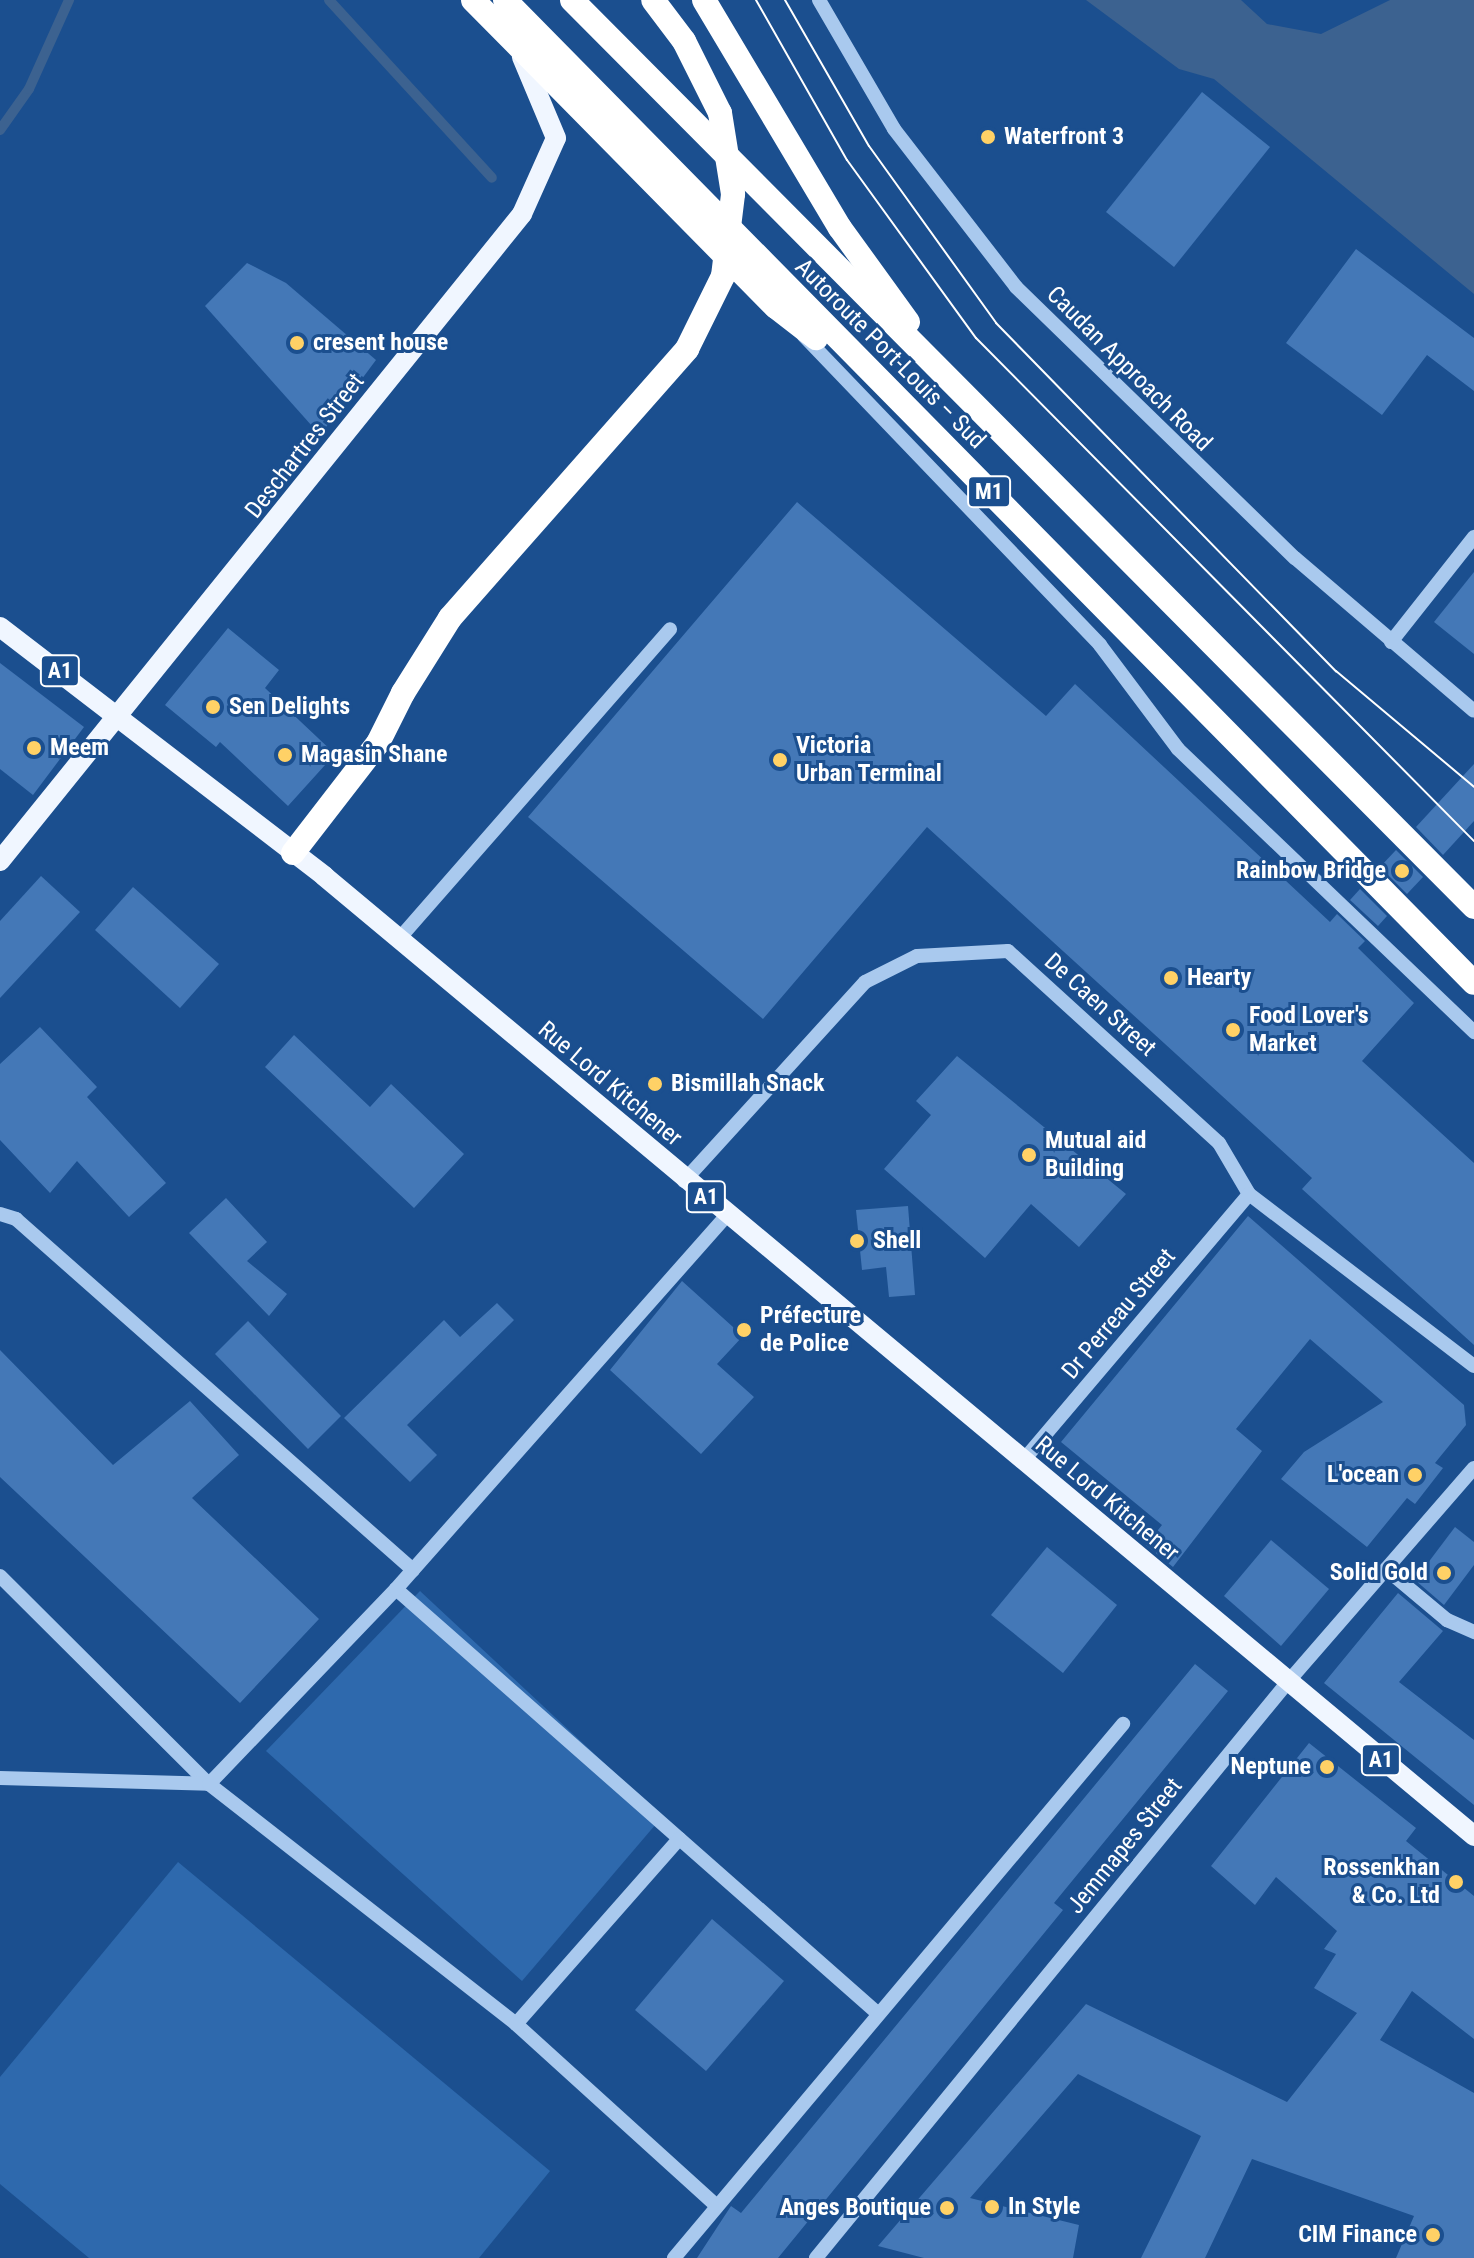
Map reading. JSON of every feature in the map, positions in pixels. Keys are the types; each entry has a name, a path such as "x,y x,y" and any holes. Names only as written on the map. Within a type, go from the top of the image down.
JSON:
{"highway":[{"path":"473,0 776,307 901,405"},
{"name":"Autoroute Port-Louis – Sud","path":"505,0 1474,983"},
{"name":"Autoroute Port-Louis – Sud","path":"572,0 1474,907"},
{"path":"293,853 378,743 403,693 450,618 687,349 723,276 733,194 720,113 684,41 653,0"},
{"path":"704,0 840,228 951,382"}],"main road":[{"name":"Deschartres Street","path":"0,861 337,450 546,173 556,138 550,110 509,34"},
{"name":"Rue Lord Kitchener","path":"0,627 120,716 293,853 1474,1836"}],"street":[{"name":"Caudan Approach Road","path":"819,0 894,129 1016,287 1216,485 1391,642 1474,711"},
{"path":"776,307 1100,645 1178,749 1474,1032"},
{"path":"1391,642 1474,537"},
{"path":"398,940 670,629"},
{"name":"De Caen Street","path":"684,1181 865,982 917,956 1008,951 1219,1143 1249,1194 1474,1366"},
{"name":"Dr Perreau Street","path":"1022,1462 1249,1194"},
{"path":"0,1214 16,1219 413,1570"},
{"path":"0,1778 209,1784 396,1589 728,1214"},
{"name":"Jemmapes Street","path":"820,2257 1287,1683 1474,1468"},
{"path":"1386,1569 1447,1620 1474,1632"},
{"path":"0,1576 209,1784 516,2024 717,2206"},
{"path":"396,1589 875,2011"},
{"path":"674,2258 875,2011 1123,1724"},
{"path":"516,2024 679,1839"}],"shaded area":[{"path":"1086,0 1241,0 1267,24 1321,34 1390,0 1474,0 1474,294 1214,79 1179,69"},
{"path":"420,1591 662,1817 522,1981 266,1751"},
{"path":"178,1862 550,2171 479,2258 89,2258 0,2184 0,2077"}],"building":[{"path":"1202,92 1270,147 1174,267 1106,212"},
{"path":"1356,249 1474,338 1474,391 1427,355 1382,415 1286,343"},
{"name":"cresent house","path":"247,263 286,283 376,360 320,435 205,306"},
{"path":"797,502 1046,716 1075,684 1330,922 1337,914 1365,941 1358,948 1414,1003 1362,1061 1474,1163 1474,1345 1302,1189 1312,1178 927,827 763,1019 528,817"},
{"path":"1474,572 1474,654 1434,622"},
{"path":"228,628 279,670 265,688 335,754 288,806 220,742 216,747 165,705"},
{"name":"Meem","path":"0,663 84,727 33,795 0,769"},
{"path":"1474,764 1474,821 1443,855 1416,827"},
{"path":"1396,850 1423,877 1407,894 1380,867"},
{"path":"41,876 80,912 0,998 0,921"},
{"path":"133,887 219,964 180,1008 95,930"},
{"path":"1360,889 1387,916 1378,926 1350,900"},
{"path":"40,1027 97,1087 87,1097 166,1183 129,1217 77,1161 50,1193 0,1140 0,1064"},
{"path":"294,1035 370,1107 391,1084 464,1154 414,1208 265,1067"},
{"path":"957,1056 1126,1194 1079,1247 1031,1204 985,1258 884,1169 931,1115 916,1101"},
{"path":"226,1198 267,1242 247,1261 287,1294 269,1316 189,1233"},
{"path":"908,1206 915,1295 889,1297 886,1267 862,1270 856,1210"},
{"path":"1248,1216 1464,1405 1466,1425 1435,1463 1443,1468 1415,1504 1407,1498 1367,1547 1281,1479 1304,1452 1383,1402 1310,1339 1236,1429 1262,1451 1173,1567 1146,1545 1162,1525 1061,1442"},
{"path":"682,1281 743,1336 717,1364 754,1397 701,1454 610,1370"},
{"path":"497,1303 514,1320 407,1425 437,1455 410,1482 344,1418 444,1320 460,1337"},
{"path":"248,1321 341,1416 308,1449 215,1354"},
{"path":"0,1350 113,1465 190,1401 239,1455 192,1498 319,1619 240,1703 0,1477"},
{"name":"Solid Gold","path":"1455,1527 1474,1542 1474,1565 1444,1605 1415,1580"},
{"path":"1271,1540 1329,1589 1281,1646 1224,1596"},
{"path":"1047,1547 1117,1605 1063,1673 991,1615"},
{"path":"1398,1593 1443,1631 1399,1682 1474,1740 1474,1805 1324,1683"},
{"path":"1195,1664 1228,1691 1054,1903 1063,1910 778,2258 697,2258 731,2206 741,2213"},
{"path":"1309,1743 1416,1828 1406,1841 1474,1896 1474,2039 1412,1991 1380,2040 1474,2093 1474,2258 1396,2258 1414,2216 1252,2159 1205,2258 1141,2258 1201,2136 1078,2074 970,2198 1079,2225 1073,2258 924,2258 878,2246 1086,2004 1287,2102 1357,2013 1314,1988 1336,1954 1324,1949 1337,1931 1276,1877 1255,1905 1211,1866"},
{"path":"712,1919 784,1981 706,2071 635,2010"}],"waterway":[{"path":"0,130 29,89 69,0"},
{"path":"329,0 492,178"}],"tram line":[{"path":"756,0 847,160 976,338 1474,841"},
{"path":"785,0 869,146 996,323 1336,671 1474,787"}],"place":[{"name":"Waterfront 3","path":"988,137"},
{"name":"cresent house","path":"297,343"},
{"name":"Sen Delights","path":"213,707"},
{"name":"Meem","path":"34,748"},
{"name":"Magasin Shane","path":"285,755"},
{"name":"Victoria Urban Terminal","path":"780,760"},
{"name":"Rainbow Bridge","path":"1402,871"},
{"name":"Hearty","path":"1171,978"},
{"name":"Food Lover's Market","path":"1233,1030"},
{"name":"Bismillah Snack","path":"655,1084"},
{"name":"Mutual aid Building","path":"1029,1155"},
{"name":"Shell","path":"857,1241"},
{"name":"Préfecture de Police","path":"744,1330"},
{"name":"L'ocean","path":"1415,1475"},
{"name":"Solid Gold","path":"1444,1573"},
{"name":"Neptune","path":"1327,1767"},
{"name":"Rossenkhan & Co. Ltd","path":"1456,1882"},
{"name":"In Style","path":"992,2207"},
{"name":"Anges Boutique","path":"947,2208"},
{"name":"CIM Finance","path":"1433,2235"}]}
